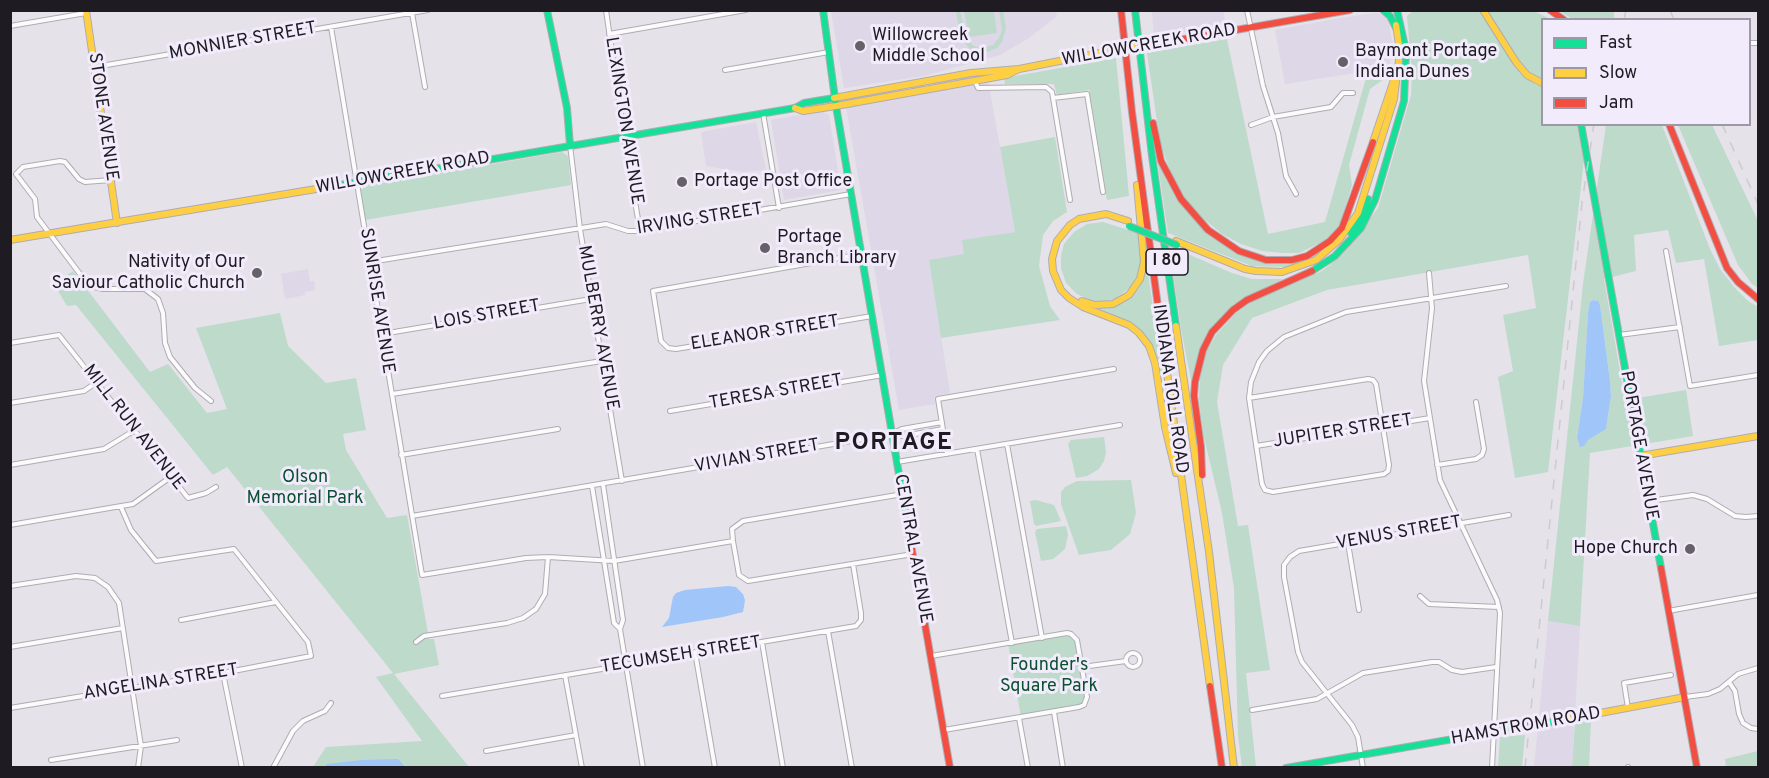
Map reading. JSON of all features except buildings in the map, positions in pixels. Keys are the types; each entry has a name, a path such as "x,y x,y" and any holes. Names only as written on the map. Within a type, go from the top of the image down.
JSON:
{"main road":[{"name":"MULBERRY AVENUE","path":"547,10 567,108 570,145"},
{"name":"CENTRAL AVENUE","path":"823,10 835,98 950,768"},
{"name":"INDIANA TOLL ROAD","path":"1120,10 1186,515 1222,766"},
{"name":"INDIANA TOLL ROAD","path":"1135,10 1143,87 1180,357 1204,512 1234,765"},
{"name":"WILLOWCREEK ROAD","path":"10,240 795,108 804,103 971,73 1019,69 1350,10"},
{"path":"1383,10 1399,29"},
{"path":"1204,512 1201,447 1194,396 1198,366 1203,350 1212,332 1233,310 1263,292 1324,265 1344,248 1361,228 1375,200 1404,100 1406,61 1395,10"},
{"path":"1176,243 1245,269 1268,272 1295,269 1316,260 1339,240 1358,213 1394,99 1400,52 1399,29 1405,10"},
{"path":"1483,10 1527,75 1541,82"},
{"name":"STONE AVENUE","path":"86,12 117,223"},
{"name":"WILLOWCREEK ROAD","path":"795,108 803,111 837,106 1007,75 1019,69"},
{"path":"1143,87 1150,107 1161,161 1181,200 1208,230 1239,251 1278,261 1299,258 1321,248 1342,228 1398,69"},
{"path":"1186,515 1165,427 1155,363 1149,346 1129,325 1083,307 1061,290 1053,271 1052,260 1057,241 1070,225 1079,219 1097,214 1113,216 1245,273 1267,276 1296,273 1326,257 1348,237 1364,211 1397,102 1405,84"},
{"path":"1128,223 1097,219 1081,223 1066,235 1058,251 1057,269 1061,280 1071,294 1085,303 1113,304 1136,288 1143,272 1132,112"},
{"name":"PORTAGE AVENUE","path":"1581,126 1697,768"},
{"path":"1670,126 1727,268 1738,282 1758,298"},
{"path":"1640,456 1758,436"},
{"name":"HAMSTROM ROAD","path":"1286,768 1685,698"}],"street":[{"name":"MONNIER STREET","path":"94,68 428,10"},
{"name":"LEXINGTON AVENUE","path":"606,10 640,231"},
{"path":"609,34 746,10"},
{"path":"1247,10 1263,86 1273,117 1286,176 1296,194"},
{"path":"10,26 86,12"},
{"path":"412,13 425,87"},
{"name":"SUNRISE AVENUE","path":"331,27 422,575 526,558 548,557"},
{"path":"725,70 829,52"},
{"path":"975,80 978,88 1046,87 1052,92 1070,200"},
{"path":"1251,124 1273,117 1331,107 1343,93 1353,93"},
{"path":"1053,98 1087,94 1103,192"},
{"path":"763,113 779,208"},
{"name":"MULBERRY AVENUE","path":"570,145 580,229 622,481"},
{"path":"111,180 85,182 65,162 60,161 23,167 16,174 35,200 38,217 49,234 86,282 94,287 145,289 158,299 163,313 165,343 170,357 195,388 211,401"},
{"name":"IRVING STREET","path":"370,262 606,224 627,231 640,231 852,194"},
{"path":"1666,250 1690,386 1758,375"},
{"name":"ELEANOR STREET","path":"862,254 653,291 661,341 668,348 676,348 873,316"},
{"path":"1429,273 1432,298 1424,381 1437,465 1442,486 1499,607 1492,768"},
{"path":"1249,399 1373,380 1376,384 1389,466 1388,471 1384,474 1273,492 1266,491 1262,484 1249,399 1251,382 1259,362 1267,351 1284,337 1348,311 1506,286"},
{"name":"LOIS STREET","path":"382,334 591,299"},
{"path":"1618,336 1680,327"},
{"name":"MILL RUN AVENUE","path":"10,343 59,335 188,498 216,487"},
{"path":"392,394 602,361"},
{"path":"947,454 938,399 1114,369"},
{"name":"TERESA STREET","path":"670,411 882,375"},
{"path":"10,403 84,391 97,382"},
{"path":"1437,465 1478,459 1483,454 1476,402"},
{"name":"JUPITER STREET","path":"1256,446 1430,418"},
{"path":"892,434 902,429 942,422"},
{"path":"897,462 1120,425"},
{"path":"401,455 558,429"},
{"path":"892,434 904,436 943,429"},
{"path":"10,465 104,449 135,430"},
{"name":"VIVIAN STREET","path":"622,481 892,434"},
{"path":"1007,444 1042,638"},
{"path":"977,449 1012,643"},
{"path":"10,525 133,504 172,476"},
{"path":"412,516 622,481"},
{"path":"603,484 623,620 620,629 625,665 643,768"},
{"path":"592,486 614,623 620,629"},
{"path":"903,494 743,521 732,530 733,541 739,575 748,581 913,554"},
{"path":"1648,501 1696,495 1735,516 1758,516"},
{"path":"121,507 131,530 156,561 234,549 276,602 181,620"},
{"name":"VENUS STREET","path":"1327,694 1302,662 1298,652 1284,577 1284,565 1290,557 1299,551 1509,515"},
{"path":"416,642 424,636 507,623 523,618 536,609 545,594 548,557 614,561 733,541"},
{"path":"1348,543 1359,610"},
{"name":"TECUMSEH STREET","path":"442,696 856,626 861,620 861,613 853,564"},
{"path":"10,586 76,576 95,578 108,587 118,603 123,628 141,746 138,768"},
{"path":"1668,611 1758,595"},
{"path":"1420,596 1429,604 1499,607"},
{"name":"ANGELINA STREET","path":"10,708 311,656 308,642 276,602"},
{"path":"10,647 123,628"},
{"path":"828,631 852,768"},
{"path":"931,656 1071,634 1077,640 1082,667 1087,701 1079,708 944,730"},
{"path":"762,642 783,768"},
{"path":"695,652 715,768"},
{"path":"1082,667 1126,661"},
{"path":"1252,710 1317,699 1364,673 1432,662 1439,662 1462,672 1496,667"},
{"name":"HAMSTROM ROAD","path":"1685,698 1708,694 1720,689 1738,674 1758,668"},
{"path":"223,673 242,768"},
{"path":"566,675 582,768"},
{"path":"1628,708 1624,683 1671,675"},
{"path":"1729,682 1735,691 1743,723 1758,729"},
{"path":"1327,694 1352,725 1358,737 1363,768"},
{"path":"273,768 292,731 303,721 325,711 331,703"},
{"path":"1054,712 1063,768"},
{"path":"1019,718 1028,768"},
{"path":"486,750 576,735"},
{"path":"51,760 177,740"}],"shaded area":[{"path":"831,11 1057,11 1056,17 1029,38 1000,55 924,76 844,88"},
{"path":"1152,11 1224,11 1225,25 1154,37"},
{"path":"1375,13 1383,14 1388,20 1393,44 1389,70 1368,71 1285,84 1275,30"},
{"path":"988,80 1015,232 963,240 965,254 929,261 950,393 934,397 935,404 899,410 846,107"},
{"path":"821,111 829,115 841,190 784,200 771,120"},
{"path":"756,122 766,170 743,172 706,166 701,132"},
{"path":"308,269 310,281 314,281 315,290 305,292 305,295 285,299 281,274"},
{"path":"1548,621 1580,626 1572,767 1534,768"}],"green space":[{"path":"1478,10 1521,73 1541,87 1541,126 1577,126 1584,160 1548,472 1515,478 1498,377 1513,371 1503,315 1536,308 1528,255 1327,290 1252,318 1223,365 1217,402 1238,526 1248,525 1270,670 1246,673 1256,767 1242,767 1238,736 1234,588 1222,513 1203,433 1199,399 1204,356 1216,335 1235,314 1254,300 1322,271 1343,254 1378,208 1411,95 1412,72 1407,16 1413,11"},
{"path":"956,11 960,11 967,40 974,46 982,48 993,45 999,38 1002,30 999,11 1003,11 1006,28 1002,42 997,48 987,52 976,52 969,48 960,37"},
{"path":"964,11 994,11 997,33 969,37"},
{"path":"1487,11 1534,11 1548,18 1541,18 1541,80 1532,75 1522,64"},
{"path":"1560,11 1614,11 1614,18 1570,18"},
{"path":"1227,39 1268,234 1325,222 1368,71 1389,70 1384,79 1370,89 1349,165 1352,185 1340,224 1326,240 1299,253 1262,251 1222,234 1204,219 1183,196 1170,171 1160,142 1147,53"},
{"path":"1116,58 1129,196 1107,200 1089,90 1057,95 1054,84 1005,84 1004,78"},
{"path":"1606,126 1662,126 1710,249 1720,269 1748,301 1758,307 1758,340 1719,346 1704,259 1676,263 1668,230 1634,235 1636,271 1604,279 1625,400 1686,390 1693,436 1590,453 1580,626 1548,621 1583,284","holes":["1596,300 1600,305 1611,396 1606,429 1579,445 1577,438 1583,398 1588,313 1591,301"]},
{"path":"1678,126 1712,126 1758,221 1758,288 1752,284 1738,265"},
{"path":"1055,137 1067,212 1053,221 1043,235 1039,266 1050,306 1060,320 941,338 929,260 964,254 962,240 1015,232 1000,147"},
{"path":"562,152 568,156 571,185 365,220 361,190 365,186"},
{"path":"1157,159 1182,206 1252,259 1299,261 1285,267 1252,266 1168,233"},
{"path":"1103,222 1138,233 1141,261 1139,274 1132,286 1115,299 1102,302 1077,294 1066,283 1061,268 1061,256 1064,244 1074,232 1087,224"},
{"path":"1169,246 1232,273 1252,279 1283,279 1241,300 1210,330 1201,346 1192,385 1181,329"},
{"path":"1146,260 1162,368 1162,386 1149,341 1099,311 1100,307 1132,295 1139,288 1144,276"},
{"name":"Olson Memorial Park","path":"73,271 150,372 168,364 207,413 227,409 196,328 280,313 288,346 326,383 356,378 366,430 343,434 346,450 387,518 407,515 429,639 434,639 439,665 394,674 469,767 313,767 326,747 422,741 376,677 393,673 227,467 213,475 76,305 67,306 54,284"},
{"path":"1104,437 1106,452 1099,469 1087,476 1076,478 1068,444 1071,440"},
{"path":"1131,480 1136,513 1130,534 1111,550 1079,555 1061,504 1061,492 1065,487 1077,481"},
{"path":"1036,500 1054,505 1061,521 1036,526 1030,501"},
{"path":"1066,526 1068,535 1065,549 1053,559 1041,561 1035,532 1037,529"},
{"name":"Founder's Square Park","path":"1067,633 1077,640 1087,697 1084,705 1021,717 1008,643"},
{"path":"1591,721 1589,767 1572,767 1575,723"},
{"path":"1525,735 1522,767 1498,767 1500,737"},
{"path":"1758,751 1758,767 1726,767 1725,759"}],"water":[{"path":"1598,301 1600,305 1611,396 1606,429 1580,447 1577,438 1583,398 1588,313 1590,302"},
{"path":"736,587 743,594 745,600 743,612 662,627 669,618 673,597 676,593"},
{"path":"398,759 405,767 325,767 327,764 362,760"}],"railway":[{"path":"1624,18 1626,10"},
{"path":"1670,10 1673,18"},
{"path":"1525,768 1582,203 1594,126"},
{"path":"1723,126 1758,204"}],"traffic: fast":[{"path":"547,10 567,108 570,145"},
{"path":"823,10 836,106 908,527"},
{"path":"1135,10 1152,156 1176,326"},
{"path":"1383,10 1390,16 1396,28"},
{"path":"1312,271 1335,256 1361,228 1375,200 1404,101 1406,51 1397,10"},
{"path":"340,185 795,108 804,103 834,98"},
{"path":"1581,126 1661,568"},
{"path":"1351,233 1368,199"},
{"path":"1129,226 1177,245"},
{"path":"1286,768 1563,720"}],"traffic: slow":[{"path":"86,10 117,223"},
{"path":"1483,10 1516,62 1527,75 1541,82"},
{"path":"1373,142 1398,68 1400,52 1396,25"},
{"path":"1110,51 1150,45"},
{"path":"834,98 971,73 1019,69 1110,51"},
{"path":"795,108 803,111 836,106 1007,75 1017,70"},
{"path":"1176,241 1245,269 1256,271 1282,272 1316,260 1339,240 1358,213 1394,99 1396,82"},
{"path":"10,240 340,185"},
{"path":"1082,301 1095,305 1113,304 1129,295 1140,279 1144,262 1137,185"},
{"path":"1128,221 1106,214 1079,219 1070,225 1057,241 1052,259 1053,271 1061,290 1069,298 1083,307 1129,325 1149,346 1155,363 1165,427 1176,473"},
{"path":"1159,314 1210,686"},
{"path":"1176,326 1209,552 1234,768"},
{"path":"1640,456 1758,436"},
{"path":"1563,720 1685,697"}],"traffic: jam":[{"path":"1121,10 1159,314"},
{"path":"1150,45 1350,10"},
{"path":"1550,10 1561,18"},
{"path":"1153,123 1161,161 1181,199 1208,230 1239,251 1266,260 1292,260 1307,256 1330,241 1342,228 1373,142"},
{"path":"1670,126 1727,268 1738,282 1758,299"},
{"path":"1202,475 1201,447 1194,396 1203,350 1212,332 1233,310 1247,300 1312,271"},
{"path":"908,527 950,768"},
{"path":"1661,568 1697,768"},
{"path":"1210,686 1222,768"}],"place":[{"name":"Willowcreek Middle School","path":"860,46"},
{"name":"Baymont Portage Indiana Dunes","path":"1343,62"},
{"name":"Portage Post Office","path":"682,182"},
{"name":"Portage Branch Library","path":"765,248"},
{"name":"Nativity of Our Saviour Catholic Church","path":"257,273"},
{"name":"Hope Church","path":"1690,549"}],"district":[{"name":"PORTAGE","path":"894,444"}]}
